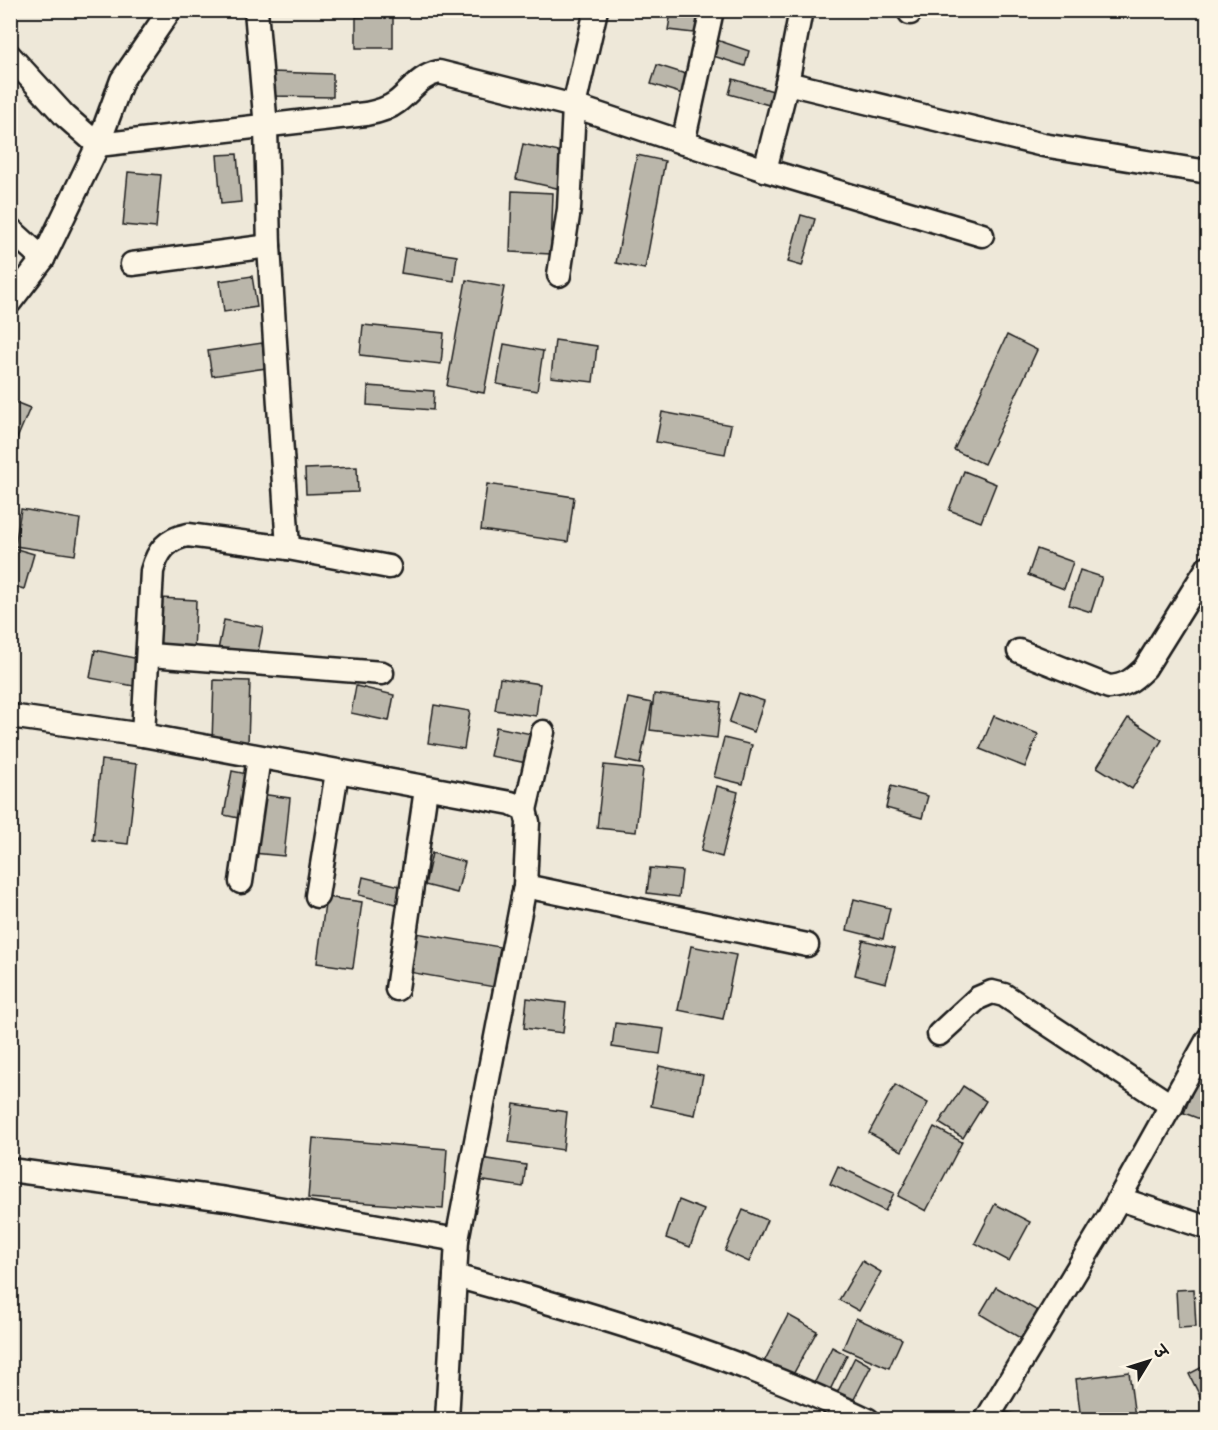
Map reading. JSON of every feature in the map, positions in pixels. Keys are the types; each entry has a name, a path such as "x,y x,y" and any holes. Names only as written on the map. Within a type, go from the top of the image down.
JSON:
{"street":[{"path":"256,10 266,128 269,246 288,548"},
{"path":"559,275 569,209 574,106 596,10"},
{"path":"683,143 711,10"},
{"path":"765,170 787,83 801,10"},
{"path":"10,302 42,259 98,146 122,80 160,14"},
{"path":"10,56 66,116 98,146 266,128 381,111 396,103 426,75 439,72 574,106 765,170 982,235"},
{"path":"787,83 1043,145 1208,172"},
{"path":"10,229 42,259"},
{"path":"132,264 269,246"},
{"path":"143,735 150,655 152,571 156,558 173,538 188,535 288,548 389,567"},
{"path":"1019,651 1109,687 1122,687 1133,681 1145,668 1208,567"},
{"path":"150,655 382,673"},
{"path":"10,716 143,735 511,803 525,810"},
{"path":"447,1419 457,1240 525,886 528,822 525,810 543,732"},
{"path":"241,882 259,757"},
{"path":"317,896 337,772"},
{"path":"397,988 426,789"},
{"path":"525,886 807,945"},
{"path":"939,1034 978,998 992,992 1004,995 1172,1106"},
{"path":"986,1419 1120,1199 1208,1039"},
{"path":"10,1170 226,1199 457,1240"},
{"path":"1120,1199 1208,1228"},
{"path":"455,1276 600,1317 685,1345 797,1386 868,1419"}],"building":[{"path":"671,12 704,17 702,34 668,30"},
{"path":"356,17 393,17 393,48 356,48"},
{"path":"711,38 749,51 745,66 707,54"},
{"path":"657,65 692,76 686,95 651,84"},
{"path":"271,72 333,74 333,97 270,96"},
{"path":"733,79 773,91 769,105 729,94"},
{"path":"523,144 568,154 561,189 516,179"},
{"path":"237,154 241,202 221,204 217,155"},
{"path":"637,155 665,161 645,269 616,263"},
{"path":"128,172 161,175 156,228 123,225"},
{"path":"512,191 553,193 551,254 510,252"},
{"path":"801,215 815,219 802,266 788,262"},
{"path":"405,248 457,256 454,281 401,273"},
{"path":"252,276 257,307 224,312 220,281"},
{"path":"466,280 504,287 484,393 447,386"},
{"path":"363,325 444,333 441,364 360,355"},
{"path":"1007,335 1037,350 984,464 954,450"},
{"path":"555,340 597,346 593,382 551,377"},
{"path":"262,343 266,368 212,376 208,351"},
{"path":"504,344 543,351 537,391 497,384"},
{"path":"368,386 434,391 433,410 367,405"},
{"path":"10,400 30,408 16,441 10,439"},
{"path":"662,412 731,425 725,454 656,442"},
{"path":"357,467 358,492 306,494 305,469"},
{"path":"964,471 996,484 981,522 949,510"},
{"path":"487,484 574,497 568,542 481,530"},
{"path":"21,509 80,519 75,555 15,546"},
{"path":"10,547 34,554 24,589 10,585"},
{"path":"1037,549 1073,562 1064,589 1028,575"},
{"path":"1080,570 1102,577 1091,612 1069,605"},
{"path":"160,598 196,600 194,654 158,652"},
{"path":"224,620 263,627 257,657 218,650"},
{"path":"95,650 144,660 139,687 90,678"},
{"path":"500,678 540,684 536,716 495,710"},
{"path":"214,680 250,681 248,744 212,742"},
{"path":"356,686 394,695 389,721 351,713"},
{"path":"739,693 764,701 754,732 729,723"},
{"path":"654,694 721,702 717,738 650,730"},
{"path":"628,698 652,703 640,764 616,759"},
{"path":"434,705 470,711 464,749 428,743"},
{"path":"994,716 1038,734 1025,767 980,749"},
{"path":"1128,718 1162,740 1132,789 1097,767"},
{"path":"496,727 532,734 527,763 490,756"},
{"path":"724,738 752,745 743,784 714,777"},
{"path":"101,760 137,764 128,844 93,840"},
{"path":"604,765 643,769 636,832 597,828"},
{"path":"232,771 252,775 243,819 224,815"},
{"path":"717,786 738,792 722,857 701,851"},
{"path":"891,786 928,796 922,818 886,808"},
{"path":"260,794 290,798 284,856 253,853"},
{"path":"432,853 465,862 457,893 425,885"},
{"path":"650,868 682,871 679,897 647,893"},
{"path":"363,877 404,887 400,905 359,895"},
{"path":"326,897 362,902 353,968 317,963"},
{"path":"854,899 890,908 883,939 847,930"},
{"path":"410,932 500,947 494,987 403,971"},
{"path":"863,940 895,948 886,983 855,975"},
{"path":"691,946 736,955 723,1019 678,1010"},
{"path":"527,998 566,1003 563,1033 524,1028"},
{"path":"615,1023 664,1029 660,1054 612,1047"},
{"path":"659,1066 703,1075 695,1115 651,1106"},
{"path":"1199,1075 1208,1078 1208,1122 1184,1113"},
{"path":"895,1085 928,1103 902,1151 869,1133"},
{"path":"963,1086 986,1101 963,1138 939,1123"},
{"path":"514,1104 567,1112 563,1150 509,1142"},
{"path":"934,1127 962,1142 926,1211 898,1196"},
{"path":"313,1138 447,1149 443,1209 308,1198"},
{"path":"481,1158 526,1165 523,1187 478,1180"},
{"path":"838,1166 894,1193 885,1211 830,1184"},
{"path":"679,1200 704,1210 690,1247 666,1238"},
{"path":"995,1204 1030,1222 1009,1261 975,1243"},
{"path":"743,1210 767,1220 749,1262 725,1251"},
{"path":"862,1261 881,1272 859,1311 839,1300"},
{"path":"996,1287 1043,1314 1027,1342 980,1314"},
{"path":"1194,1289 1196,1327 1178,1328 1176,1290"},
{"path":"788,1315 817,1331 791,1378 763,1364"},
{"path":"856,1318 902,1339 889,1368 843,1348"},
{"path":"832,1347 847,1355 827,1396 813,1386"},
{"path":"855,1357 871,1366 850,1407 835,1397"},
{"path":"1208,1364 1208,1395 1201,1398 1189,1374"},
{"path":"1129,1372 1135,1417 1081,1420 1076,1379"},
{"path":"998,1410 1036,1420 996,1420"}]}
